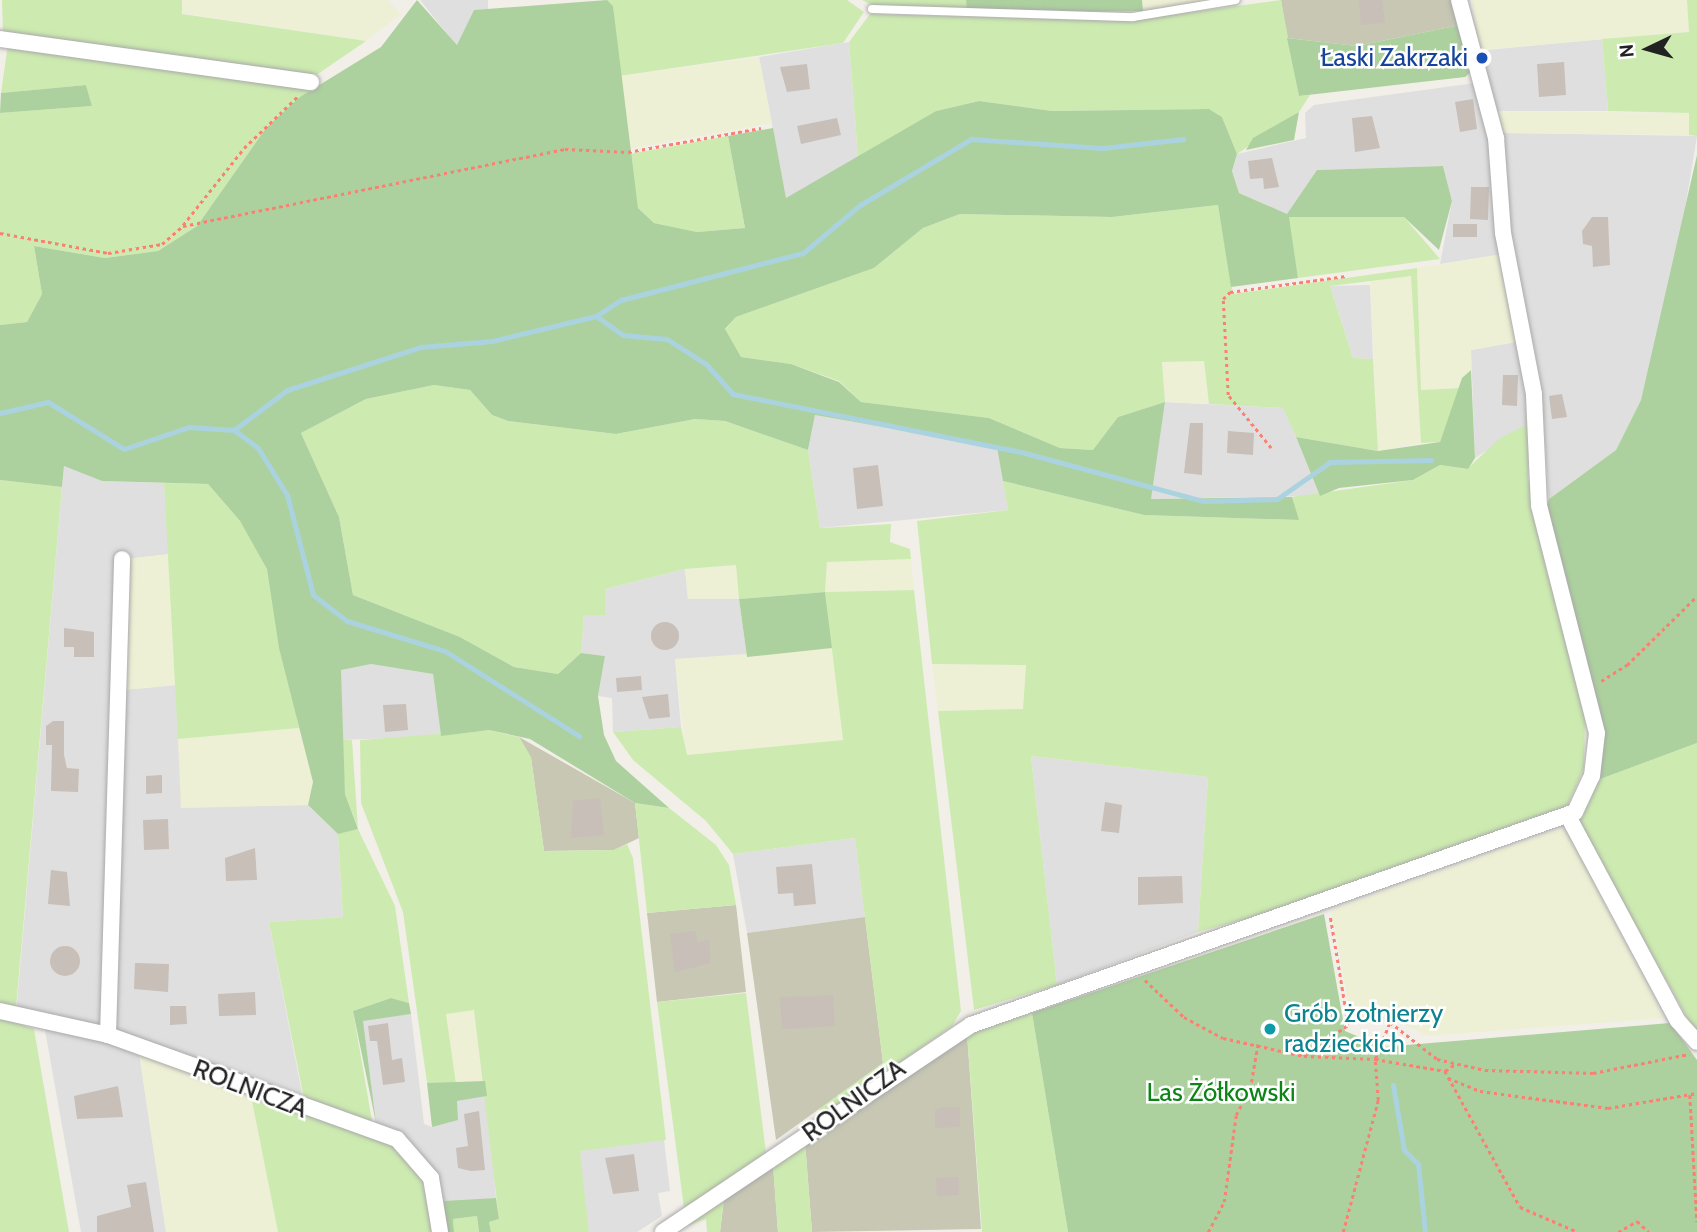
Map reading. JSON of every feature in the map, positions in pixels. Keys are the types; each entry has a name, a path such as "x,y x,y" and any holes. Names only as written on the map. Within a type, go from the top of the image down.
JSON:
{"street":[{"path":"1459,0 1496,138 1503,233 1534,394 1539,506 1590,693 1596,760 1569,818 1678,1021 1697,1042"},
{"path":"0,39 311,82"},
{"path":"107,1035 122,559"},
{"name":"ROLNICZA","path":"663,1232 919,1054 971,1025 1058,991 1326,903 1569,818"},
{"name":"ROLNICZA","path":"0,1011 107,1035 397,1139 430,1178 440,1232"}],"lane":[{"path":"872,9 1133,17 1236,0"}],"path":[{"path":"0,233 108,253 162,244 183,226 244,148 311,82"},
{"path":"183,226 565,149 628,152 761,128"},
{"path":"1271,448 1228,395 1223,299 1230,292 1346,276"},
{"path":"1590,693 1697,596"},
{"path":"1304,1056 1348,1024 1326,903"},
{"path":"1133,966 1184,1017 1223,1038 1258,1042 1304,1056 1375,1059 1445,1071 1454,1065"},
{"path":"1343,1232 1378,1100 1375,1059 1390,1022 1425,1052 1454,1065 1593,1073 1649,1066 1697,1048"},
{"path":"1208,1232 1224,1202 1236,1115 1250,1089 1258,1042"},
{"path":"1445,1071 1520,1207 1578,1232"},
{"path":"1448,1078 1480,1091 1608,1108 1697,1093"},
{"path":"1690,1095 1697,1222"},
{"path":"1618,1232 1637,1221 1649,1232"}],"shaded area":[{"path":"182,0 388,0 401,14 366,41 181,13"},
{"path":"420,0 488,0 488,9 474,11 457,46"},
{"path":"1142,0 1212,0 1143,11"},
{"path":"1281,0 1453,0 1460,25 1357,46 1287,38"},
{"path":"1472,0 1687,0 1689,32 1478,50"},
{"path":"1602,39 1608,111 1496,111 1483,62 1488,50"},
{"path":"849,42 858,157 786,199 759,57"},
{"path":"759,57 772,123 629,149 619,76"},
{"path":"1475,83 1491,134 1503,254 1440,264 1452,201 1443,166 1317,170 1288,215 1239,193 1232,171 1237,154 1306,138 1305,113 1314,105"},
{"path":"1496,111 1689,113 1689,135 1503,133"},
{"path":"1503,133 1697,136 1672,288 1641,400 1616,450 1549,499 1541,383 1508,216"},
{"path":"1498,255 1521,341 1471,350 1471,370 1460,388 1421,390 1417,268"},
{"path":"1412,276 1421,443 1378,451 1370,279"},
{"path":"1370,285 1373,359 1353,358 1330,286"},
{"path":"1521,341 1530,423 1475,458 1471,350"},
{"path":"1204,361 1209,404 1165,402 1162,362"},
{"path":"1165,402 1284,408 1320,496 1150,499"},
{"path":"815,415 998,447 1008,510 820,528 808,450"},
{"path":"64,465 102,481 164,483 170,554 126,559 123,690 176,685 182,807 308,805 338,834 343,917 269,922 304,1104 139,1053 166,1232 81,1232 43,1019 16,1014"},
{"path":"170,554 176,685 123,690 126,559"},
{"path":"911,559 914,590 825,592 827,562"},
{"path":"736,565 739,599 688,599 685,569"},
{"path":"685,569 688,599 739,599 747,657 675,659 681,727 613,732 612,698 598,696 605,656 581,653 584,614 605,589"},
{"path":"832,648 843,741 686,755 675,659"},
{"path":"371,664 433,674 441,736 341,740 341,669"},
{"path":"932,664 1026,665 1023,709 938,711"},
{"path":"299,728 313,782 308,805 181,808 178,739"},
{"path":"519,737 635,803 639,838 614,850 544,851 531,758"},
{"path":"1031,756 1208,777 1198,932 1057,985"},
{"path":"1559,829 1567,831 1664,1018 1428,1036 1393,1019 1351,1017 1331,910"},
{"path":"855,838 865,917 747,933 733,854"},
{"path":"736,905 746,992 657,1002 647,913"},
{"path":"865,917 883,1063 776,1140 747,933"},
{"path":"474,1009 482,1082 456,1084 445,1014"},
{"path":"411,1014 424,1124 432,1127 456,1101 487,1096 496,1198 436,1207 434,1192 377,1131 362,1020"},
{"path":"967,1034 981,1229 812,1232 805,1142"},
{"path":"139,1053 251,1096 278,1232 166,1232"},
{"path":"664,1140 670,1191 658,1193 662,1216 637,1232 589,1232 579,1150"},
{"path":"773,1165 778,1232 720,1232 724,1199"}],"green space":[{"path":"2,0 182,0 182,14 366,41 312,78 3,34"},
{"path":"417,0 457,45 474,10 607,0 613,6 638,208 654,223 697,232 745,228 728,136 773,128 786,198 936,111 979,101 1052,111 1209,109 1222,117 1237,154 1232,171 1239,193 1287,214 1317,170 1443,166 1452,201 1439,250 1404,217 1289,217 1298,278 1231,287 1218,205 1112,217 960,214 923,228 874,268 736,317 725,329 741,357 791,364 839,382 861,402 989,418 1060,448 1093,450 1118,417 1165,402 1151,499 1292,497 1299,520 1144,515 1003,481 997,447 815,415 808,450 725,421 695,419 616,434 508,421 492,415 470,390 434,385 366,399 301,433 339,517 353,595 460,637 514,667 558,674 581,653 605,656 598,696 604,735 616,761 669,808 635,803 530,739 489,730 441,736 433,674 371,664 341,670 345,794 358,829 338,834 308,805 313,782 279,648 267,569 240,521 208,484 102,481 64,466 62,487 0,480 0,325 27,322 42,294 34,246 105,258 158,251 197,226 266,128 300,97 381,47"},
{"path":"607,0 847,0 864,12 843,43 619,76 613,6"},
{"path":"862,0 966,0 967,13 874,6"},
{"path":"966,0 1142,0 1143,11 967,13"},
{"path":"1281,0 1299,96 1310,95 1299,112 1237,154 1222,117 1209,109 1052,111 979,101 936,111 858,157 849,42 870,14 1125,21"},
{"path":"1687,0 1697,0 1697,136 1689,135 1689,113 1608,111 1602,39 1689,32"},
{"path":"1460,25 1471,72 1465,77 1299,96 1287,38 1357,46"},
{"path":"8,44 317,87 266,128 197,226 158,251 105,258 34,246 42,294 27,322 0,325 0,113 92,106 86,85 1,93"},
{"path":"86,85 92,106 0,113 1,93"},
{"path":"1299,112 1294,140 1246,150 1253,138"},
{"path":"728,136 745,228 697,232 654,223 638,208 630,154"},
{"path":"1697,155 1697,743 1595,781 1600,760 1546,510 1549,499 1616,450 1641,400"},
{"path":"1218,205 1233,294 1417,268 1421,390 1460,388 1440,442 1421,443 1411,276 1330,286 1353,358 1373,359 1378,451 1296,437 1283,408 1209,404 1204,361 1162,362 1165,402 1118,417 1094,450 1060,448 989,418 861,402 839,381 791,364 741,357 725,330 736,317 874,268 923,228 960,214 1112,217"},
{"path":"1288,217 1404,217 1440,259 1298,278"},
{"path":"1471,370 1475,458 1468,469 1440,465 1413,480 1339,488 1320,496 1296,437 1378,451 1440,442 1462,378"},
{"path":"434,385 470,390 492,415 508,421 616,434 695,419 725,421 808,450 820,528 891,524 890,542 910,549 911,559 827,562 825,592 739,599 736,565 685,569 605,589 605,615 584,615 581,653 558,674 514,667 460,637 353,595 339,517 301,433 366,399"},
{"path":"1530,423 1528,478 1585,719 1584,768 1565,811 1314,900 1198,932 1208,777 1031,756 1057,985 974,1010 938,711 1023,709 1026,665 932,664 917,521 1008,510 1003,481 1144,515 1298,520 1292,497 1413,480 1440,465 1467,469 1500,438"},
{"path":"0,480 62,487 16,1008 0,1005"},
{"path":"164,483 208,484 240,521 267,568 299,728 178,739"},
{"path":"914,590 961,1011 952,1026 822,1117 819,1109 883,1063 855,838 733,854 706,821 633,760 613,732 681,727 687,755 843,740 825,592"},
{"path":"825,592 832,648 747,657 739,599"},
{"path":"489,730 519,737 531,757 544,851 614,850 627,844 633,858 666,1140 580,1151 589,1232 491,1232 489,1222 499,1219 474,1010 446,1014 456,1084 427,1083 403,912 361,803 360,740"},
{"path":"341,740 352,740 358,828 345,794"},
{"path":"1697,743 1697,1035 1582,829 1580,815 1595,781"},
{"path":"635,803 669,808 716,845 729,865 736,905 647,913"},
{"path":"358,828 395,906 409,1003 391,998 353,1011 372,1121 305,1104 269,922 343,917 338,834"},
{"name":"Las Żółkowski","path":"1324,914 1345,1031 1383,1047 1670,1023 1697,1060 1697,1232 1068,1232 1032,1013"},
{"path":"746,993 766,1153 684,1208 657,1002"},
{"path":"391,998 409,1003 411,1014 363,1021 376,1123 353,1011"},
{"path":"1032,1013 1068,1232 982,1232 967,1034"},
{"path":"0,1017 34,1029 69,1232 0,1232"},
{"path":"485,1081 487,1096 457,1101 458,1120 432,1127 427,1083"},
{"path":"251,1096 393,1144 422,1178 433,1232 278,1232"},
{"path":"805,1142 812,1232 778,1232 773,1165"},
{"path":"496,1198 499,1219 489,1222 491,1232 479,1232 477,1216 453,1219 454,1232 445,1232 444,1201"},
{"path":"724,1199 720,1232 707,1232 706,1219 672,1232"},
{"path":"477,1216 479,1232 454,1232 453,1219"}],"building":[{"path":"1359,0 1382,0 1385,23 1361,25"},
{"path":"1564,62 1566,95 1539,97 1537,64"},
{"path":"807,64 810,89 787,92 780,67"},
{"path":"1473,99 1477,129 1460,132 1455,102"},
{"path":"1372,116 1380,148 1355,152 1352,118"},
{"path":"837,118 841,135 801,144 797,126"},
{"path":"1272,158 1279,187 1264,189 1263,178 1250,179 1248,161"},
{"path":"1471,187 1489,187 1488,220 1470,219"},
{"path":"1592,217 1608,217 1610,265 1593,267 1592,246 1583,244 1582,231"},
{"path":"1453,224 1477,224 1477,237 1453,237"},
{"path":"1503,375 1518,375 1517,406 1502,405"},
{"path":"1562,394 1567,417 1552,419 1549,396"},
{"path":"1190,423 1203,423 1202,475 1184,473"},
{"path":"1228,431 1254,433 1253,455 1227,453"},
{"path":"878,465 883,506 857,509 853,468"},
{"path":"665,622 675,626 679,636 675,646 665,650 655,646 651,636 655,626"},
{"path":"64,628 94,632 94,657 74,657 74,647 64,647"},
{"path":"641,676 642,690 617,692 616,678"},
{"path":"668,694 670,717 649,719 642,697"},
{"path":"406,704 408,730 385,732 383,705"},
{"path":"53,721 64,721 64,755 67,768 79,769 78,792 51,791 52,745 46,745 46,726"},
{"path":"162,775 162,793 146,794 146,776"},
{"path":"600,798 604,835 571,838 573,801"},
{"path":"1105,802 1122,805 1119,833 1101,831"},
{"path":"168,819 169,849 144,850 143,820"},
{"path":"255,848 257,880 226,881 225,858"},
{"path":"812,864 816,904 794,906 793,893 778,894 776,867"},
{"path":"51,870 67,872 70,906 48,904"},
{"path":"1182,876 1183,903 1138,905 1138,877"},
{"path":"696,931 697,942 709,940 711,963 675,972 670,934"},
{"path":"65,946 76,950 80,961 76,972 65,976 54,972 50,961 54,950"},
{"path":"135,963 169,964 168,992 134,989"},
{"path":"255,992 256,1015 219,1016 218,994"},
{"path":"833,995 835,1026 782,1029 780,997"},
{"path":"170,1006 186,1006 187,1024 170,1025"},
{"path":"388,1023 392,1060 402,1058 405,1082 383,1085 377,1041 370,1041 368,1026"},
{"path":"118,1086 123,1117 77,1119 74,1096"},
{"path":"960,1107 960,1127 935,1128 935,1110"},
{"path":"479,1111 485,1170 458,1168 456,1148 468,1146 464,1114"},
{"path":"634,1154 639,1191 613,1194 605,1158"},
{"path":"958,1177 959,1195 937,1196 936,1178"},
{"path":"146,1182 154,1232 97,1232 97,1216 131,1207 127,1185"}],"waterway":[{"path":"0,413 48,402 124,449 189,427 234,430 287,390 421,347 492,341 596,316 621,300 803,253 860,205 971,139 1102,148 1184,139"},
{"path":"596,316 623,335 667,339 706,364 733,394 1025,453 1203,501 1277,499 1330,462 1431,460"},
{"path":"234,430 258,448 287,495 313,595 347,621 445,651 579,736"},
{"path":"1393,1085 1404,1150 1418,1164 1425,1232"}],"place":[{"name":"Łaski Zakrzaki","path":"1482,58"},
{"name":"Grób żołnierzy radzieckich","path":"1270,1029"}]}
